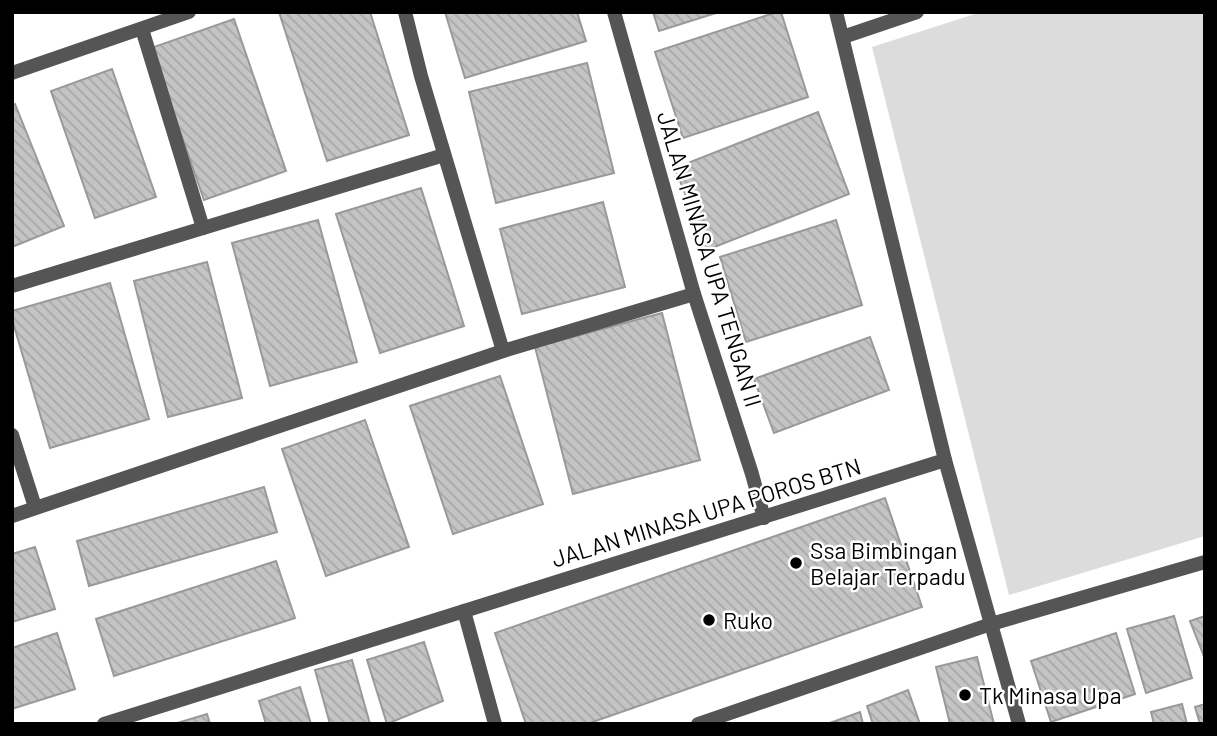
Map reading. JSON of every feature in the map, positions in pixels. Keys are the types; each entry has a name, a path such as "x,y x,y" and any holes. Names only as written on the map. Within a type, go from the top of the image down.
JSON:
{"street":[{"path":"12,73 189,12"},
{"path":"405,12 444,156 503,351"},
{"name":"JALAN MINASA UPA TENGAN II","path":"614,12 694,294 764,518"},
{"path":"836,12 946,460 1019,724"},
{"path":"843,37 917,12"},
{"path":"142,29 203,228"},
{"path":"12,286 444,156"},
{"path":"12,516 503,351 694,294"},
{"path":"12,435 35,508"},
{"name":"JALAN MINASA UPA POROS BTN","path":"104,724 946,460"},
{"path":"698,724 990,624 1205,562"},
{"path":"464,611 495,724"}],"shaded area":[{"path":"981,12 1205,12 1205,536 1009,595 872,47"}],"building":[{"path":"279,12 370,12 409,135 327,161"},
{"path":"445,12 577,12 586,41 465,78"},
{"path":"653,12 719,12 659,31"},
{"path":"781,12 808,97 683,138 655,52"},
{"path":"234,19 286,171 204,200 151,48"},
{"path":"587,63 614,173 496,203 469,92"},
{"path":"112,69 156,197 95,218 51,91"},
{"path":"15,104 64,226 12,247 12,106"},
{"path":"818,112 849,194 707,250 675,168"},
{"path":"421,188 464,326 380,353 336,214"},
{"path":"603,202 625,287 522,314 500,229"},
{"path":"318,220 357,362 270,386 232,243"},
{"path":"836,220 862,305 746,342 720,257"},
{"path":"207,262 242,398 168,417 134,281"},
{"path":"110,283 149,419 50,448 12,319 12,311"},
{"path":"662,313 700,460 573,494 535,347"},
{"path":"870,337 889,390 774,433 754,379"},
{"path":"500,376 543,504 453,534 410,406"},
{"path":"365,420 409,547 326,576 282,449"},
{"path":"264,487 277,532 89,586 77,541"},
{"name":"Ruko","path":"885,498 922,607 587,724 526,724 495,633"},
{"path":"35,547 55,609 12,622 12,554"},
{"path":"276,561 295,618 114,676 96,619"},
{"path":"1174,616 1192,678 1146,693 1127,629"},
{"path":"1205,616 1205,659 1190,621"},
{"path":"57,633 75,689 12,709 12,648"},
{"path":"1116,633 1135,694 1051,722 1031,661"},
{"path":"424,642 443,701 387,724 367,660"},
{"name":"Tk Minasa Upa","path":"977,657 994,724 950,724 936,667"},
{"path":"352,660 370,724 330,724 315,670"},
{"path":"300,687 311,724 266,724 259,701"},
{"path":"908,690 920,724 873,724 867,706"},
{"path":"1182,704 1187,724 1154,724 1151,712"},
{"path":"1205,704 1205,724 1200,724 1195,707"},
{"path":"860,712 863,724 827,724"},
{"path":"207,714 210,724 174,724"}],"place":[{"name":"Ssa Bimbingan Belajar Terpadu","path":"796,563"},
{"name":"Ruko","path":"709,620"},
{"name":"Tk Minasa Upa","path":"965,695"}]}
